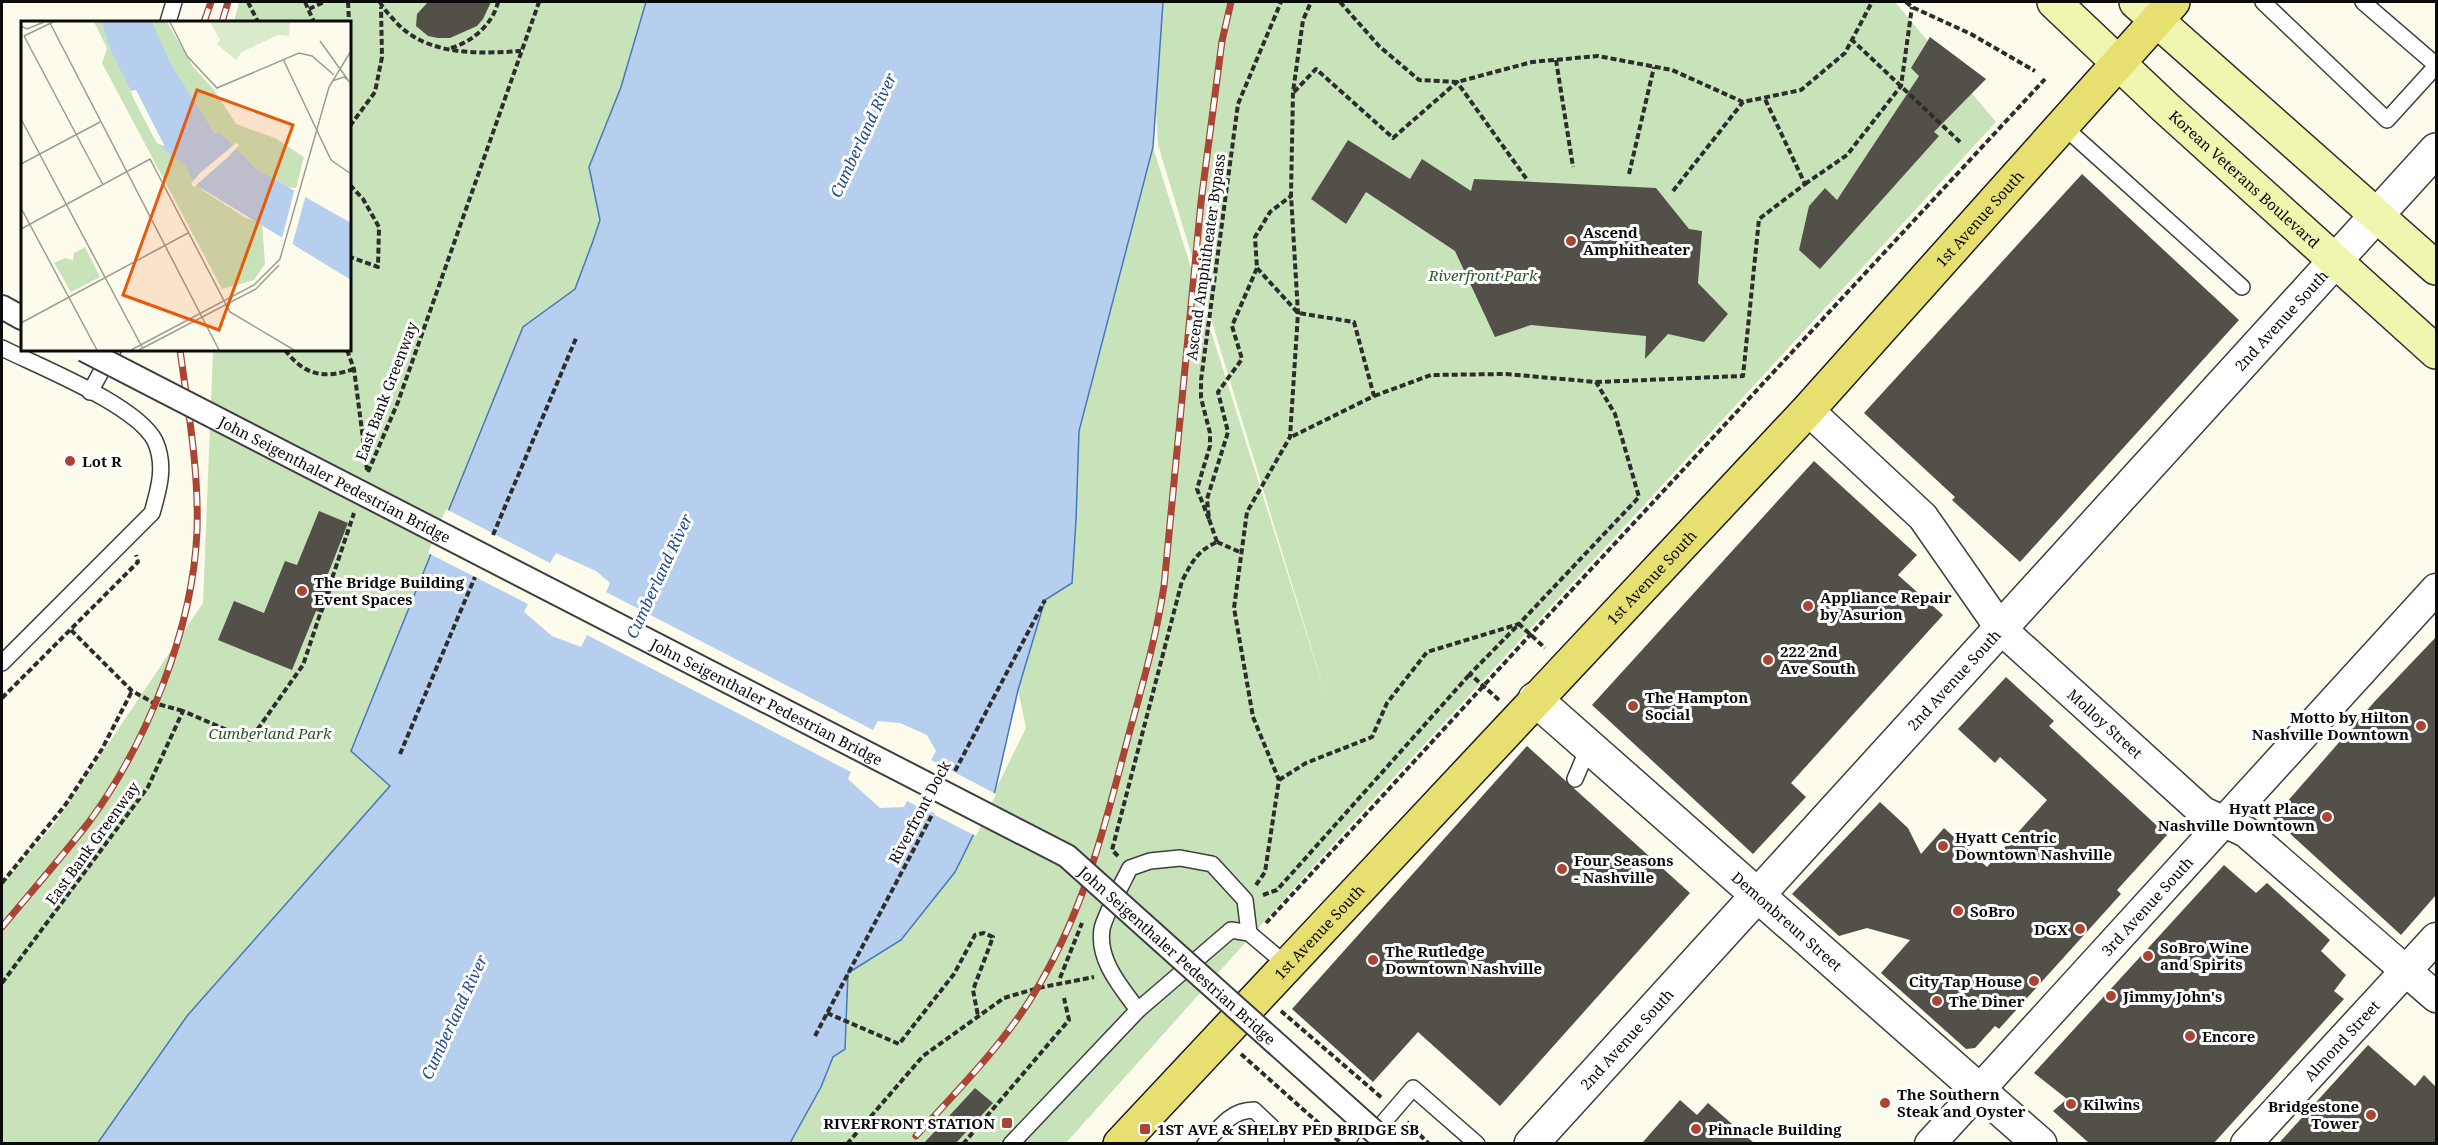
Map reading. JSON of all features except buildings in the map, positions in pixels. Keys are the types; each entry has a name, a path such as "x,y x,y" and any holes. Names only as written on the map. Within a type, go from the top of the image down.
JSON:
{"main road":[{"name":"Korean Veterans Boulevard","path":"2054,2 2166,108 2436,352"},
{"name":"1st Avenue South","path":"1120,1143 1808,410 2119,62 2155,8"},
{"path":"2155,8 2436,268"}],"street":[{"name":"2nd Avenue South","path":"1531,1143 2436,150"},
{"path":"2,307 21,317"},
{"name":"John Seigenthaler Pedestrian Bridge","path":"86,351 1067,856 1388,1143"},
{"name":"Molloy Street","path":"1808,410 1923,517 2001,629 2203,812 2246,832 2436,997"},
{"name":"3rd Avenue South","path":"1930,1143 2436,589"},
{"name":"Demonbreun Street","path":"1527,708 1588,746 1709,864 1758,896 2040,1143"},
{"name":"Almond Street","path":"2246,1143 2436,938"}],"lane":[{"path":"168,21 174,2"},
{"path":"2263,2 2387,120 2436,66 2363,2"},
{"path":"2062,125 2242,287"},
{"path":"2,348 122,409 154,439 161,464 161,486 152,513 2,663"},
{"path":"90,392 112,351"},
{"path":"1575,779 1588,746"},
{"path":"1138,1010 1114,977 1104,953 1102,929 1130,868 1150,861 1180,858 1212,864 1245,900 1251,935"},
{"path":"1011,1143 1138,1010 1231,930 1251,935 1287,966"},
{"path":"1365,1143 1413,1088 1466,1140"},
{"path":"1205,1143 1228,1118 1244,1110 1254,1110 1276,1131 1276,1143"}],"path":[{"path":"248,2 258,21"},
{"path":"305,2 314,21"},
{"path":"309,9 324,2"},
{"path":"348,2 348,21"},
{"path":"447,50 465,44 487,24 498,2"},
{"name":"East Bank Greenway","path":"354,369 367,474 398,402 538,2"},
{"name":"Ascend Amphitheater Bypass","path":"1217,542 1197,489 1210,446 1201,380 1238,104 1281,2"},
{"path":"1245,900 1265,872 1279,780 1253,717 1234,608 1248,512 1290,437 1298,313 1291,195 1293,92 1303,20 1311,2"},
{"path":"1340,2 1379,46 1419,80 1457,81 1532,62 1598,56 1672,70 1743,102 1801,90 1845,53 1872,2"},
{"path":"1906,2 1912,7 1971,34 2035,71"},
{"path":"380,3 400,28 421,41 447,50 481,54 521,51"},
{"path":"351,125 375,92 382,57 380,3"},
{"path":"1290,437 1374,396 1431,375 1506,374 1596,382 1743,376 1759,219 1847,155 1901,86 1912,7"},
{"path":"1851,39 1961,143"},
{"path":"1556,60 1573,167"},
{"path":"1629,174 1654,67"},
{"path":"1293,92 1316,69 1393,138 1457,81"},
{"path":"1251,935 2045,80"},
{"path":"1457,81 1528,182"},
{"path":"1764,99 1805,184"},
{"path":"1673,191 1743,102"},
{"path":"351,186 363,199 379,227 378,267 351,257"},
{"path":"1209,519 1207,499 1228,432 1218,392 1242,359 1232,326 1257,268 1255,237 1270,212 1291,195"},
{"path":"1257,268 1298,313 1354,322 1374,396"},
{"path":"286,351 304,368 320,375 335,375 354,369 348,351"},
{"path":"1245,900 1276,890 1470,674 1639,497 1615,414 1596,382"},
{"path":"55,611 70,630 132,690 154,703 183,711 250,740 303,665 356,508"},
{"path":"2,698 138,562 132,535"},
{"path":"1130,868 1112,850 1182,581 1192,561 1204,548 1217,542 1242,554"},
{"name":"Riverfront Dock","path":"952,776 1046,600"},
{"path":"1519,624 1565,667"},
{"path":"1279,780 1306,763 1372,737 1387,703 1427,652 1519,624"},
{"path":"1470,674 1483,686 1527,708"},
{"path":"2,883 66,804 102,749 132,690"},
{"name":"East Bank Greenway","path":"2,983 148,787 183,711"},
{"name":"Riverfront Dock","path":"815,1036 936,807"},
{"path":"827,1013 899,1044 954,974 975,935 984,933 993,937 973,990 978,1016"},
{"path":"2,972 7,977"},
{"path":"846,1143 923,1056 1004,998 1038,988 1103,975 1114,977"},
{"path":"963,1143 1069,1020 1064,998"},
{"path":"1278,1009 1429,1143"},
{"path":"1238,1052 1342,1143"},
{"path":"887,1143 912,1143"}],"green space":[{"name":"Cumberland Park","path":"239,2 646,2 621,87 589,167 600,219 593,241 575,289 523,328 390,786 123,1143 2,1143 2,885 55,823 203,603 213,351 351,351 351,21 234,21"},
{"name":"Riverfront Park","path":"1150,2 1895,2 1996,122 1362,812 1066,1143 790,1144 821,1087 833,1057 845,1049 848,973 901,940 955,872 1026,728 1018,690 1096,356 1153,147 1327,699 1158,145"}],"water":[{"name":"Cumberland River","path":"646,2 1163,2 1153,147 1079,431 1072,583 1045,600 1018,690 995,791 955,872 901,940 848,973 845,1049 833,1057 821,1087 790,1143 97,1144 187,1016 390,786 351,751 523,327 575,289 600,220 589,167 621,87"}],"pier":[{"path":"446,509 550,563 556,553 596,571 610,583 606,592 873,730 878,721 900,723 927,735 936,751 931,760 996,794 976,836 907,801 904,807 880,808 848,779 851,772 587,635 581,647 552,636 524,612 528,604 428,553"}],"railway":[{"path":"204,21 211,2"},
{"path":"222,21 228,2"},
{"path":"916,1136 990,1053 1030,1000 1048,970 1077,907 1100,841 1148,664 1164,586 1201,202 1222,41 1231,2"},
{"path":"2,927 89,822 110,791 148,721 176,645 187,607 194,568 197,531 195,462 180,351"}],"place":[{"name":"Ascend Amphitheater","path":"1571,241"},
{"name":"Lot R","path":"70,461"},
{"name":"The Bridge Building Event Spaces","path":"302,591"},
{"name":"Appliance Repair by Asurion","path":"1808,606"},
{"name":"222 2nd Ave South","path":"1768,660"},
{"name":"The Hampton Social","path":"1633,706"},
{"name":"Motto by Hilton Nashville Downtown","path":"2421,726"},
{"name":"Hyatt Place Nashville Downtown","path":"2327,817"},
{"name":"Hyatt Centric Downtown Nashville","path":"1943,846"},
{"name":"Four Seasons - Nashville","path":"1562,869"},
{"name":"SoBro","path":"1958,911"},
{"name":"DGX","path":"2080,929"},
{"name":"SoBro Wine and Spirits","path":"2148,956"},
{"name":"The Rutledge Downtown Nashville","path":"1373,960"},
{"name":"City Tap House","path":"2034,981"},
{"name":"Jimmy John's","path":"2111,996"},
{"name":"The Diner","path":"1937,1001"},
{"name":"Encore","path":"2190,1036"},
{"name":"The Southern Steak and Oyster","path":"1885,1103"},
{"name":"Kilwins","path":"2071,1104"},
{"name":"Bridgestone Tower","path":"2371,1115"},
{"name":"RIVERFRONT STATION","path":"1007,1123"},
{"name":"1ST AVE & SHELBY PED BRIDGE SB","path":"1145,1129"},
{"name":"Pinnacle Building","path":"1696,1129"}]}
